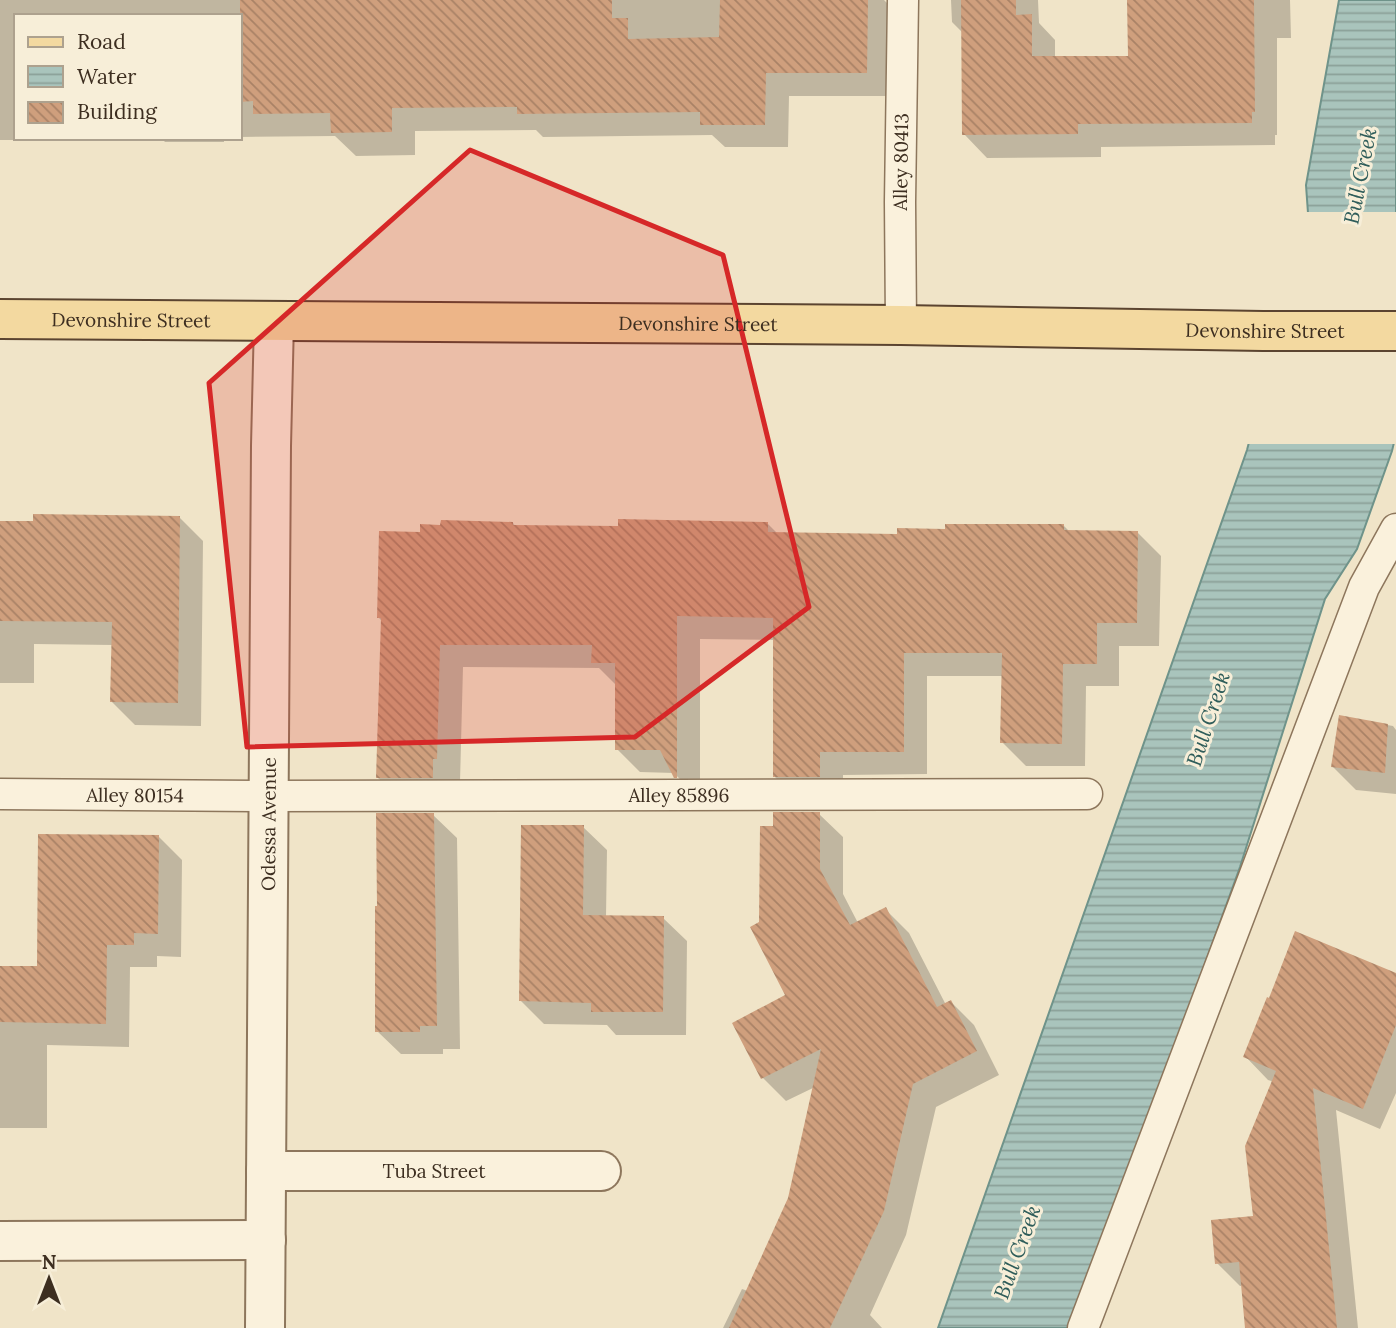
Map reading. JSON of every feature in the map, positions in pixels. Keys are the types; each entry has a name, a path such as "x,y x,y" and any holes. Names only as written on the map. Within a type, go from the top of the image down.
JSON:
{"main road":[{"name":"Devonshire Street","path":"0,319 1396,331"}],"street":[{"name":"Odessa Avenue","path":"265,1328 274,321"},
{"name":"Tuba Street","path":"266,1171 601,1171"},
{"path":"0,1241 265,1240"}],"lane":[{"name":"Alley 80413","path":"901,326 903,0"},
{"path":"1083,1328 1364,587 1396,528"},
{"name":"Alley 80154","path":"0,794 270,796"},
{"name":"Alley 85896","path":"270,796 1087,794"}],"highlighted area":[{"path":"470,150 723,255 809,607 635,737 247,747 209,383"}],"water":[{"name":"Bull Creek","path":"1339,0 1396,0 1396,434 1392,451 1357,549 1325,599 1240,867 1073,1328 938,1328 1247,450 1308,213 1306,185"}],"pier":[{"path":"1305,212 1396,212 1396,444 1245,444"}],"building":[{"path":"240,0 612,0 612,18 628,18 628,39 719,37 720,0 868,0 867,73 766,73 765,125 700,125 700,112 517,114 517,107 392,108 392,132 331,133 330,113 253,114 253,101 242,102"},
{"path":"961,0 1016,0 1016,15 1032,14 1032,56 1128,56 1127,0 1254,0 1255,112 1252,112 1252,123 1078,124 1078,134 962,135"},
{"path":"33,514 180,516 178,703 110,702 112,622 0,621 0,521 33,521"},
{"path":"618,519 768,522 768,532 897,534 897,528 945,529 945,524 1064,524 1064,530 1138,531 1137,623 1097,623 1097,664 1063,664 1062,744 1000,743 1002,653 904,653 904,752 820,752 820,777 773,777 773,618 677,616 677,778 674,778 660,750 615,750 615,663 591,663 592,645 440,645 437,759 433,759 433,778 376,778 381,618 377,618 379,531 420,532 420,524 440,525 441,520 513,522 513,525 618,526"},
{"path":"1339,715 1388,724 1385,773 1331,767"},
{"path":"773,812 820,812 820,869 850,925 886,907 937,1007 951,1000 977,1051 913,1084 884,1211 830,1328 729,1328 788,1198 821,1049 761,1079 732,1023 785,995 750,927 759,922 760,826 773,826"},
{"path":"376,813 434,813 437,1026 420,1026 420,1032 375,1032"},
{"path":"521,825 584,825 583,915 664,916 663,1012 591,1012 591,1003 519,1001"},
{"path":"38,834 159,835 158,934 134,933 134,945 107,945 106,1024 0,1022 0,966 37,966"},
{"path":"1295,931 1396,973 1396,1025 1363,1109 1313,1088 1337,1328 1245,1328 1239,1262 1215,1264 1211,1220 1253,1216 1245,1146 1276,1071 1243,1057"}]}
